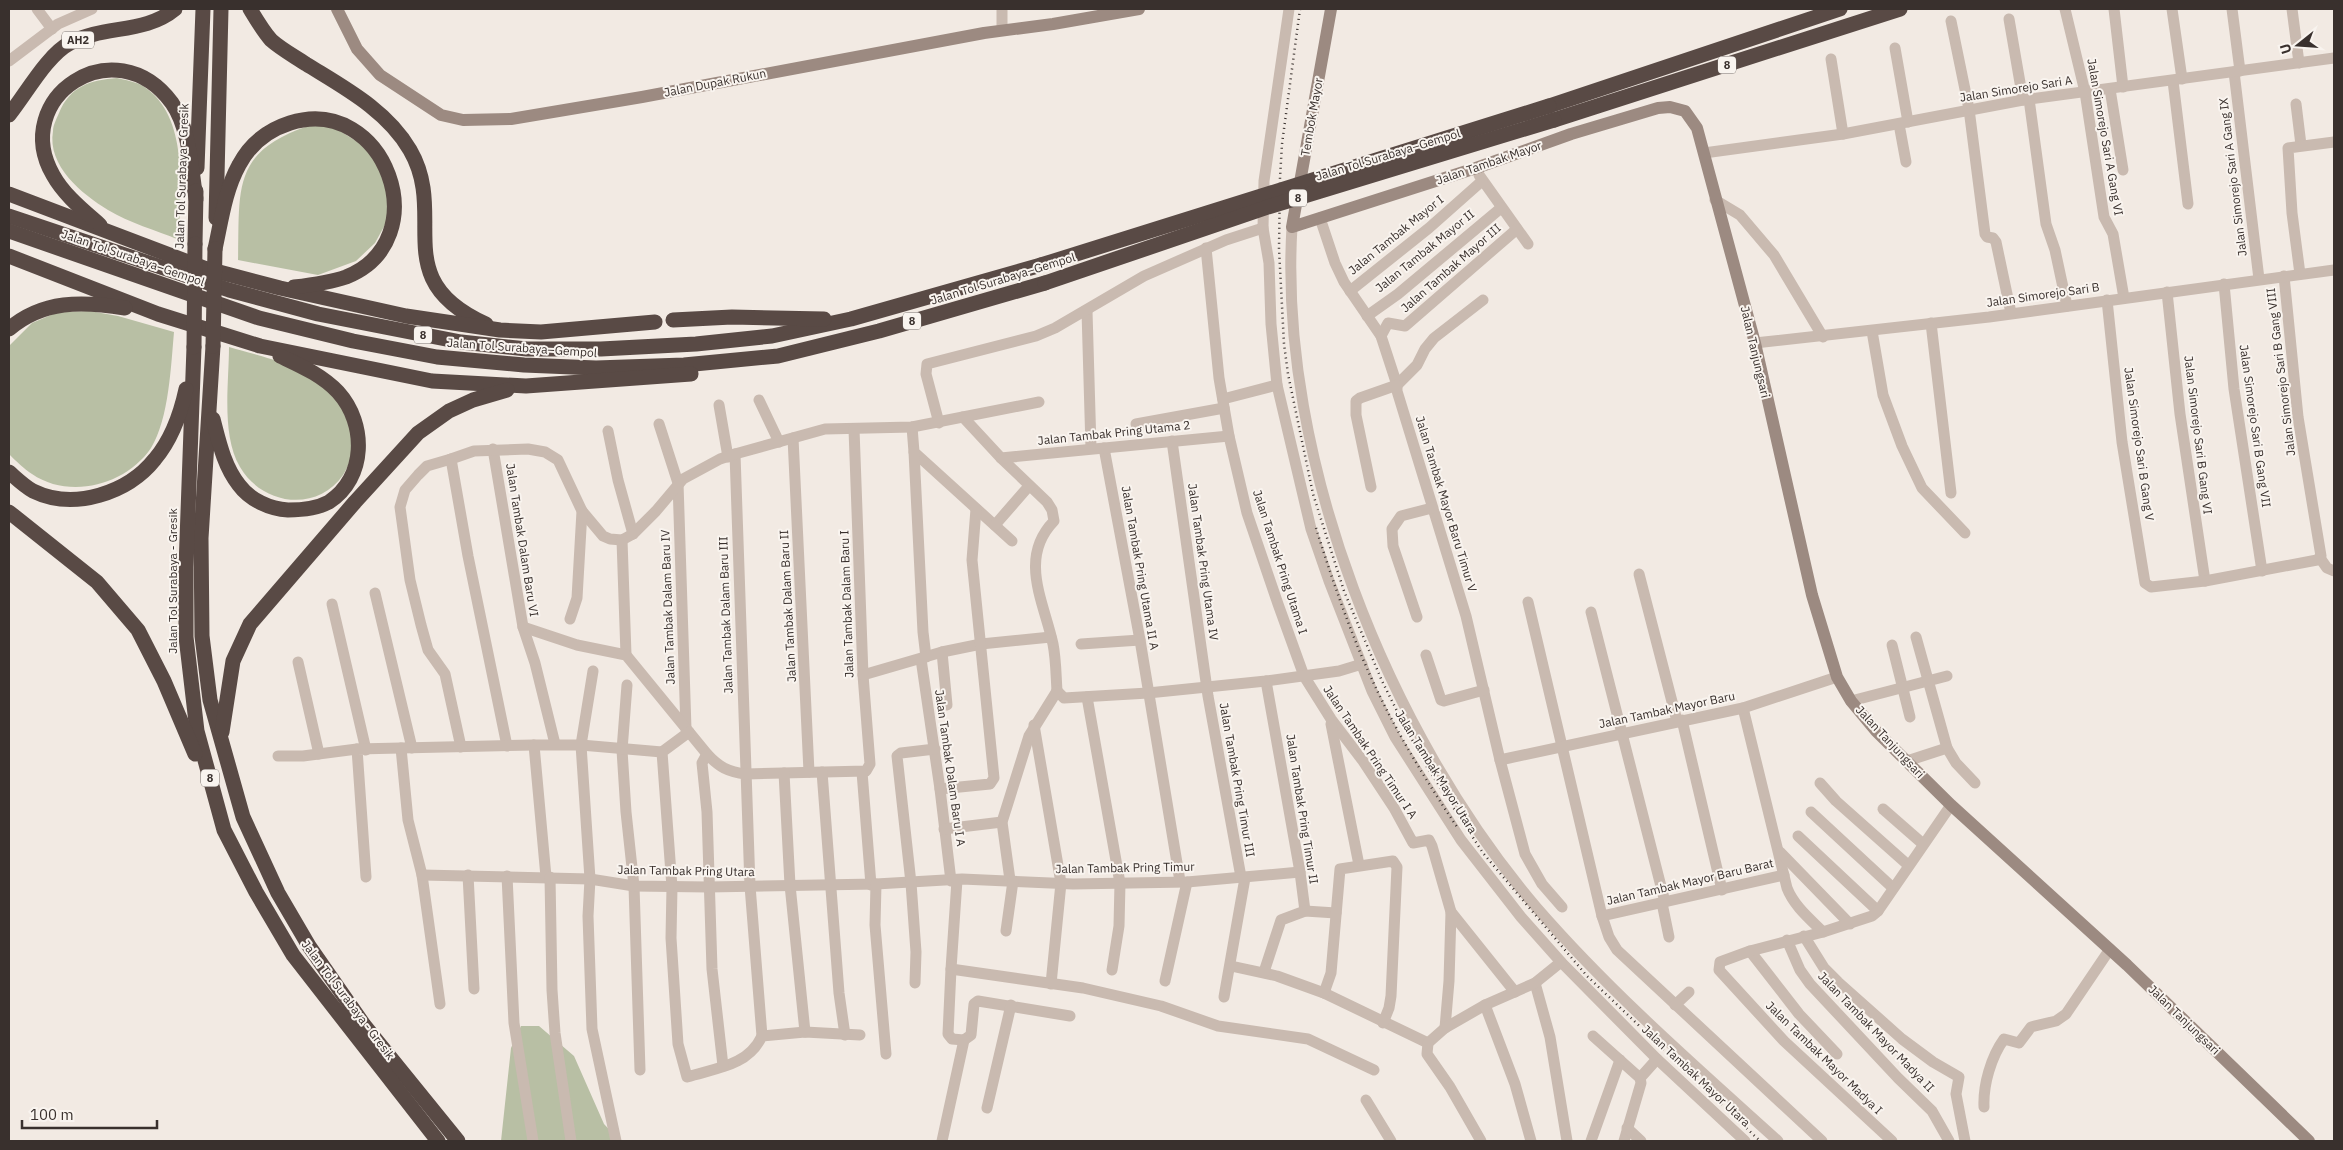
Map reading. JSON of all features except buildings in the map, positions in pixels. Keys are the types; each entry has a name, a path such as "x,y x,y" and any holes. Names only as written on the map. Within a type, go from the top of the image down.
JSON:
{"highway":[{"name":"AH2","path":"9,115 58,51 71,42 96,33 154,22 175,9"},
{"name":"Jalan Tol Surabaya - Gresik","path":"203,9 186,567 186,636 197,731 224,830 256,892 293,955 438,1141"},
{"name":"Jalan Tol Surabaya - Gresik","path":"220,9 213,346 200,601 205,669 210,700 243,817 278,893 294,922 364,1025 458,1141"},
{"path":"250,9 271,39 379,113 408,147 415,160 421,181 424,244 432,278 449,302 463,314 500,330"},
{"name":"Jalan Tol Surabaya–Gempol","path":"9,231 259,318 353,341 438,357 524,365 596,368 684,365 778,356 879,331 1045,283 1552,113 1840,9"},
{"name":"Jalan Tol Surabaya–Gempol","path":"9,216 229,290 318,314 461,342 527,349 601,349 696,344 772,336 851,319 1042,265 1900,9"},
{"path":"109,233 62,189 52,174 43,146 44,126 53,102 62,90 75,80 103,71 117,69 145,78 162,92 172,104 182,124 196,199"},
{"path":"215,249 227,198 239,165 255,143 275,128 304,119 333,121 358,132 375,148 389,172 395,191 396,209 389,235 377,254 348,276 324,284 280,288"},
{"path":"9,194 204,268 280,288 406,316 500,330 541,332 655,322"},
{"path":"9,256 158,314 260,346 432,381 526,386 684,375 728,368 778,356"},
{"path":"9,329 37,310 62,303 102,304 158,314"},
{"path":"673,320 732,317 851,319"},
{"path":"210,402 228,468 240,487 256,500 283,510 304,510 328,502 344,489 351,478 358,453 358,430 347,405 338,392 317,374 260,346"},
{"path":"9,472 34,491 57,498 83,498 104,494 123,486 141,474 156,458 182,405 193,352"},
{"path":"222,740 222,726 233,661 250,624 355,502 418,433 449,411 473,400 526,386"},
{"path":"9,512 97,582 138,630 164,681 190,741 224,830"}],"main road":[{"name":"Jalan Dupak Rukun","path":"338,9 358,49 380,76 441,115 463,120 511,119 642,97 823,61 1002,30 1053,24 1139,9"},
{"name":"Tembok Mayor","path":"1292,226 1331,9"},
{"name":"Jalan Tanjungsari","path":"1658,108 1670,107 1685,111 1697,128 1755,343 1812,595 1837,677 1851,701 1876,731 1951,805 2182,1017 2309,1141"},
{"name":"Jalan Tambak Mayor","path":"1320,218 1476,168 1571,134 1658,108"},
{"path":"1292,226 1320,218"}],"street":[{"path":"37,9 52,29"},
{"path":"9,61 52,29 92,9"},
{"path":"1002,9 1002,30"},
{"name":"Jalan Tambak Mayor Utara","path":"1289,9 1276,85 1264,181 1263,228 1269,263 1271,324 1277,385 1311,529 1372,691 1395,737 1461,840 1521,917 1560,962 1657,1059 1745,1141"},
{"name":"Jalan Simorejo Sari A Gang VI","path":"2065,9 2086,92 2104,217 2113,234 2124,298"},
{"path":"2114,9 2123,87"},
{"path":"2172,9 2188,204"},
{"name":"Jalan Simorejo Sari A Gang IX","path":"2232,9 2259,279"},
{"path":"2292,9 2299,63"},
{"path":"2009,19 2026,100 2046,224 2055,250 2067,306"},
{"path":"1951,21 1969,109 1985,234 1996,242 2011,314"},
{"path":"1895,48 1904,123 1906,162"},
{"path":"1831,58 1844,134"},
{"name":"Jalan Simorejo Sari A","path":"1704,153 1844,134 1969,109 2026,100 2334,58"},
{"path":"2110,89 2124,170"},
{"path":"2296,104 2301,145"},
{"path":"2300,274 2292,213 2289,147 2334,142"},
{"path":"1476,168 1482,181 1528,244"},
{"name":"Jalan Tambak Mayor I","path":"1350,290 1428,228 1482,181"},
{"path":"1715,200 1740,215 1774,255 1823,337"},
{"name":"Jalan Tambak Mayor II","path":"1367,316 1398,294 1501,208"},
{"name":"Jalan Tambak Mayor Baru Timur V","path":"1320,218 1335,263 1350,290 1381,336 1466,616 1500,760 1528,863 1542,884 1562,907"},
{"path":"1292,226 1290,277 1292,317 1298,379 1311,446 1351,583 1407,712 1459,800 1535,905 1580,956 1643,1019 1778,1141"},
{"path":"939,422 926,374 927,364 1036,336 1087,311 1144,276 1206,248 1263,228"},
{"name":"Jalan Tambak Mayor III","path":"1381,336 1388,324 1405,326 1517,229"},
{"name":"Jalan Tambak Pring Utama I","path":"1206,248 1223,403 1229,436 1247,513 1304,676"},
{"name":"Jalan Simorejo Sari B","path":"1755,343 1823,337 2011,314 2334,270"},
{"name":"Jalan Simorejo Sari B Gang VIII","path":"2284,276 2298,417 2321,555"},
{"name":"Jalan Simorejo Sari B Gang VII","path":"2224,284 2234,389 2262,571"},
{"name":"Jalan Simorejo Sari B Gang VI","path":"2167,292 2180,414 2205,581"},
{"path":"1371,487 1356,415 1356,402 1360,398 1397,385 1417,365 1425,348 1434,338 1483,300"},
{"name":"Jalan Simorejo Sari B Gang V","path":"2107,300 2122,442 2146,585 2151,587 2205,581"},
{"path":"1087,311 1091,448"},
{"path":"1931,323 1951,493"},
{"path":"1872,331 1883,395 1902,446 1922,488 1965,533"},
{"path":"1136,424 1223,403 1277,385"},
{"path":"759,400 779,442"},
{"path":"582,511 603,536 622,540 633,534 656,511 678,483 731,455 829,429 912,428 1039,402"},
{"name":"Jalan Tambak Dalam Baru III","path":"719,405 731,455 750,886 762,1036"},
{"path":"963,417 1001,458 1047,502 1054,516 1054,521 1040,538 1035,556 1036,580 1052,637 1057,691 1034,725 1002,822 1011,881 1006,930"},
{"name":"Jalan Tambak Dalam Baru IV","path":"660,424 678,483 688,731"},
{"name":"Jalan Tambak Dalam Baru I A","path":"912,428 923,658 944,829 954,880 948,1034 952,1039 964,1040"},
{"name":"Jalan Tambak Dalam Baru I","path":"854,429 863,675 870,764 870,768 862,772"},
{"path":"608,431 618,480 633,534"},
{"name":"Jalan Tambak Pring Utama 2","path":"1001,458 1229,436"},
{"name":"Jalan Tambak Dalam Baru II","path":"793,438 809,772"},
{"name":"Jalan Tambak Pring Utama IV","path":"1172,441 1207,687"},
{"name":"Jalan Tambak Pring Utama II A","path":"1104,448 1184,882"},
{"path":"461,747 445,674 428,650 421,625 410,580 400,507 405,490 427,466 474,451 494,449"},
{"name":"Jalan Tambak Dalam Baru VI","path":"555,744 535,663 523,627 494,449 537,450 551,454 558,460 582,511 577,598 570,619"},
{"path":"914,452 1012,541"},
{"path":"451,459 468,556 507,746"},
{"path":"995,525 1029,486"},
{"path":"1417,617 1393,546 1392,529 1401,516 1432,508"},
{"path":"940,789 990,784 994,780 972,560 976,509"},
{"path":"622,540 626,655 706,754 721,768 746,774 862,772 874,884 875,925 886,1054"},
{"path":"2205,581 2262,571 2321,555 2327,568 2334,571"},
{"path":"1640,574 1722,890"},
{"path":"375,593 406,748 408,820 422,874 440,1004"},
{"path":"1528,602 1602,916 1609,937 1617,950 1822,1141"},
{"path":"332,604 361,750 366,878"},
{"path":"1591,612 1663,903 1669,937"},
{"path":"523,627 577,645 626,655"},
{"path":"863,675 942,652 981,644 1052,637"},
{"path":"1916,637 1947,748 1956,763 1975,783"},
{"path":"1081,644 1140,640"},
{"path":"1892,645 1910,717"},
{"path":"942,652 947,705"},
{"path":"1426,654 1441,700 1444,701 1484,690"},
{"path":"298,662 319,754"},
{"path":"1057,691 1064,698 1148,693 1304,676 1362,664"},
{"path":"593,671 581,745 590,879 588,916 592,1029 616,1141"},
{"name":"Jalan Tambak Pring Timur I A","path":"1304,676 1331,720 1384,792 1413,842 1426,840 1430,842 1450,912 1449,980 1445,1028"},
{"path":"1851,701 1947,676"},
{"name":"Jalan Tambak Mayor Baru","path":"1500,760 1743,708 1837,677"},
{"name":"Jalan Tambak Pring Timur II","path":"1266,680 1300,872 1305,911"},
{"path":"627,685 622,750 634,886 640,1070"},
{"name":"Jalan Tambak Pring Timur III","path":"1207,687 1243,878 1224,997"},
{"path":"1087,697 1120,882 1119,926 1112,970"},
{"path":"1743,708 1791,898 1823,932"},
{"path":"1331,720 1359,865"},
{"path":"1034,725 1061,883 1051,984"},
{"path":"278,756 406,748 555,744 662,752 688,731"},
{"path":"534,745 548,877 555,1033 571,1141"},
{"path":"1907,761 1947,748"},
{"path":"915,983 916,952 911,882 897,756 899,753 935,749"},
{"path":"662,752 672,887 671,938 678,1044 687,1077 744,1059 756,1048 762,1036 805,1032 860,1035"},
{"path":"706,754 702,763 707,812 712,969 723,1066"},
{"path":"822,772 839,993 845,1035"},
{"path":"784,773 790,885 805,1032"},
{"path":"1820,783 1836,801 1908,865"},
{"path":"1837,1054 1799,1014 1750,951 1867,919 1878,912 1908,865 1951,805"},
{"path":"1883,809 1923,844"},
{"path":"1811,812 1893,888"},
{"path":"944,829 1002,822"},
{"path":"1798,836 1878,912"},
{"path":"1780,852 1850,924"},
{"path":"1324,993 1331,973 1340,869 1347,866 1393,861 1396,867 1391,996 1383,1023"},
{"name":"Jalan Tambak Pring Timur","path":"954,880 1061,883 1184,882 1300,872"},
{"name":"Jalan Tambak Pring Utara","path":"422,874 590,879 634,886 672,887 874,884 954,880"},
{"path":"468,875 474,989"},
{"name":"Jalan Tambak Mayor Baru Barat","path":"1602,916 1784,875"},
{"path":"507,876 514,1022 533,1141"},
{"path":"1165,981 1184,882"},
{"path":"1264,972 1281,920 1305,911 1336,913"},
{"name":"Jalan Tambak Pring Timur I A","path":"1450,912 1515,992"},
{"path":"1804,936 1824,968 1838,982 1902,1039 1933,1062 1959,1077 1956,1094 1965,1141"},
{"name":"Jalan Tambak Mayor Madya II","path":"1787,940 1800,970 1810,984 1932,1112 1949,1141"},
{"path":"1984,1107 1984,1090 1991,1067 2002,1042 2006,1039 2019,1043 2031,1027 2062,1018 2080,996 2110,950"},
{"name":"Jalan Tambak Mayor Madya I","path":"1750,951 1720,962 1720,970 1784,1041 1892,1141"},
{"path":"1481,1141 1450,1087 1427,1054 1428,1043 1445,1028 1485,1005 1535,983 1560,962"},
{"path":"1230,966 1264,972 1324,993 1428,1043"},
{"path":"951,969 1051,984 1148,1002 1218,1026 1308,1039 1374,1070"},
{"path":"1535,983 1550,1037 1567,1141"},
{"path":"1675,1005 1689,992"},
{"path":"942,1141 964,1040 971,1035 976,1002 1011,1005 1070,1016"},
{"path":"987,1108 1011,1005"},
{"path":"1485,1005 1515,1084 1531,1141"},
{"path":"1593,1036 1640,1078 1641,1086 1624,1141"},
{"path":"1640,1078 1657,1059"},
{"path":"1591,1141 1620,1060"},
{"path":"1366,1100 1391,1141"},
{"path":"1627,1128 1641,1141"}],"green space":[{"path":"117,78 143,86 158,99 169,116 179,156 179,240 125,219 108,210 88,196 68,178 55,156 53,144 54,126 69,96 82,86 90,83"},
{"path":"308,126 332,126 372,151 391,198 386,223 375,243 356,261 318,275 238,260 239,213 245,176 253,161 265,148 283,136"},
{"path":"90,311 118,316 174,332 168,392 157,436 151,448 140,461 127,471 96,485 80,487 63,486 47,482 32,474 9,454 9,346 32,323 58,312"},
{"path":"229,347 275,360 310,374 328,387 335,396 352,431 354,444 353,453 343,475 332,487 319,495 305,499 275,496 262,490 250,480 240,467 230,440 228,424"},
{"path":"521,1026 539,1026 574,1056 604,1124 620,1141 501,1141 511,1048"}],"railway":[{"path":"1300,9 1282,144 1280,178 1279,249 1284,344 1288,374 1313,494 1344,591 1382,681 1403,723 1427,767 1483,853 1587,976 1760,1141"},
{"path":"1316,528 1343,608 1375,686 1413,758 1457,827"}]}
